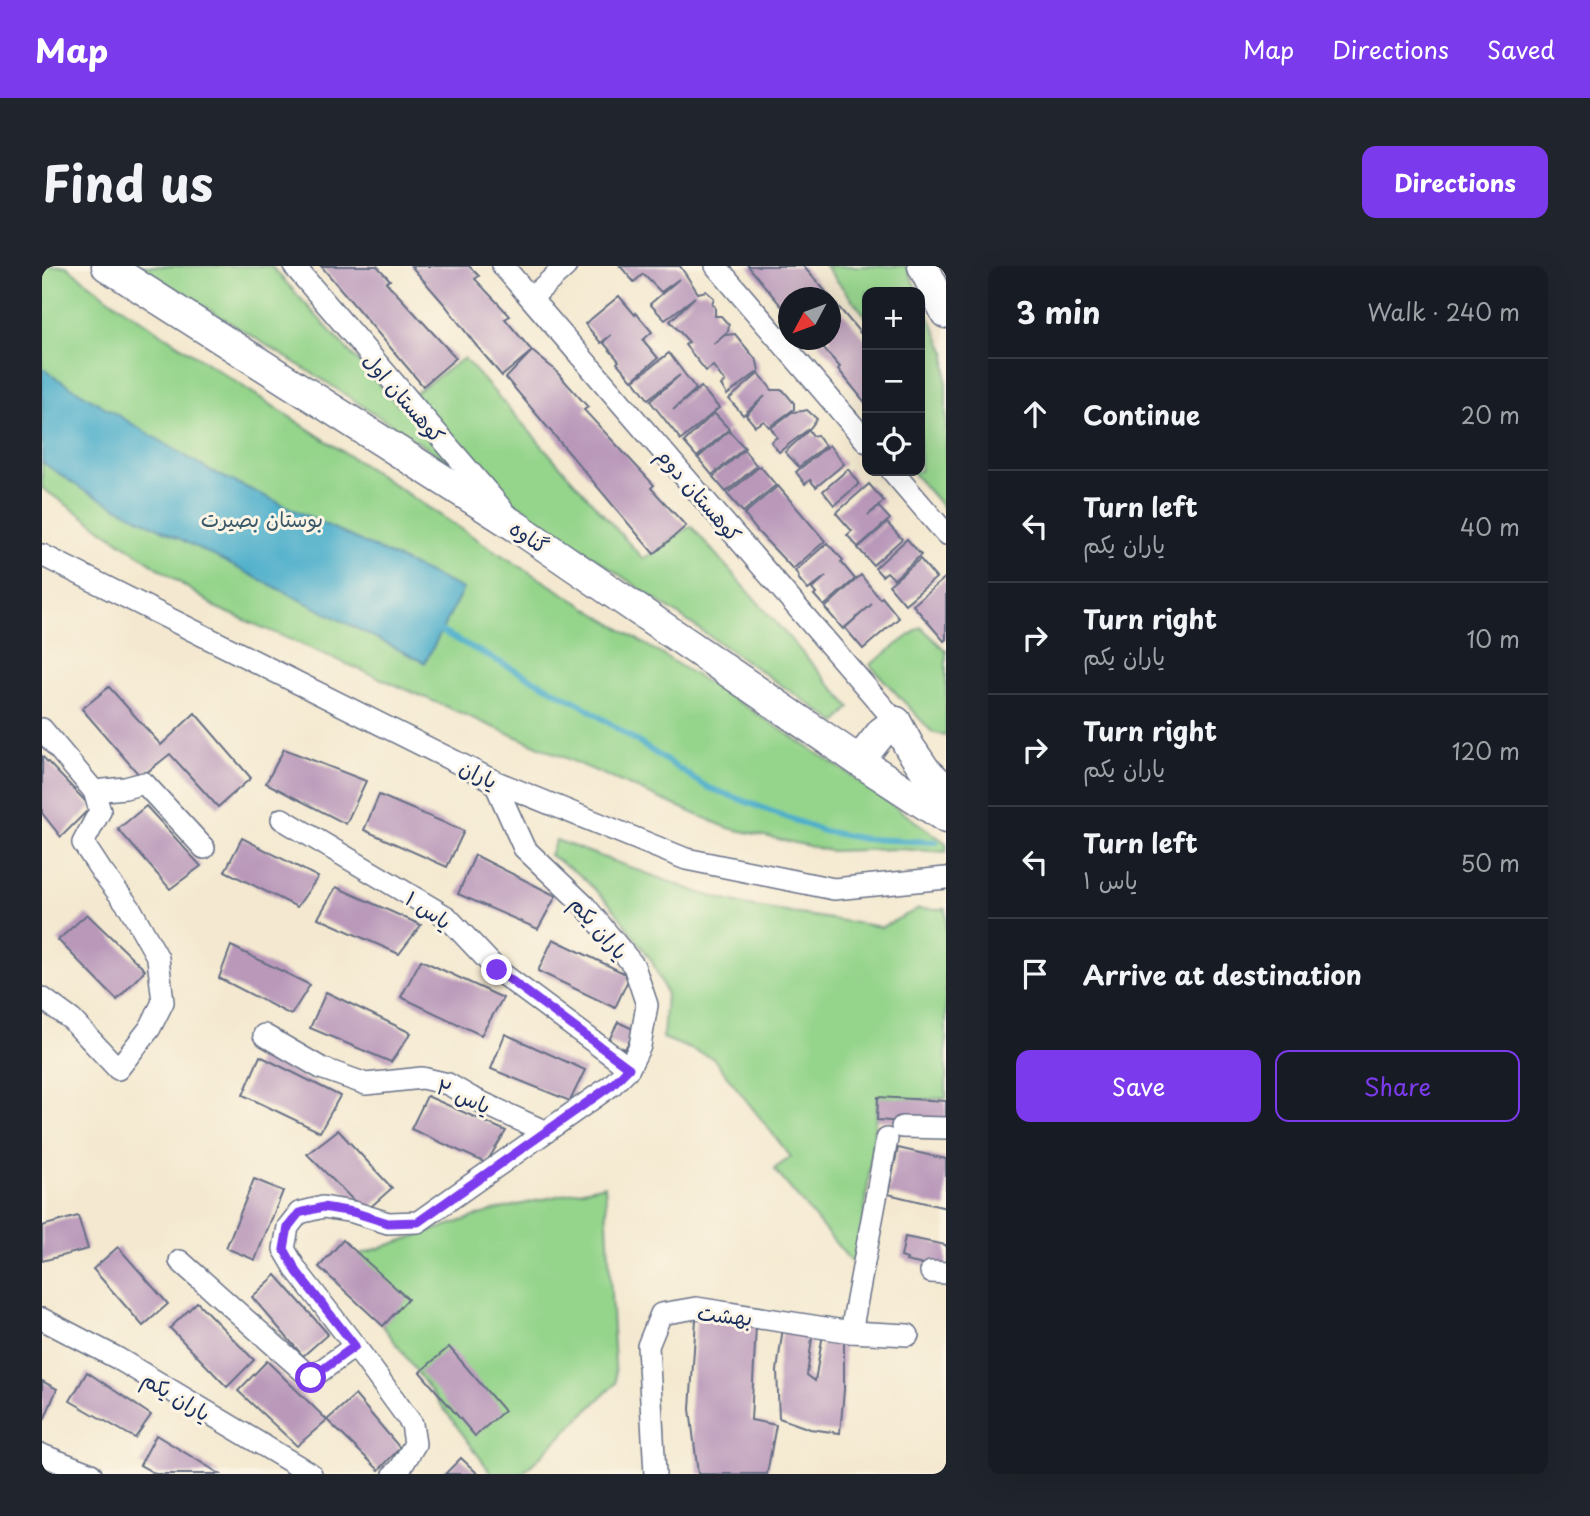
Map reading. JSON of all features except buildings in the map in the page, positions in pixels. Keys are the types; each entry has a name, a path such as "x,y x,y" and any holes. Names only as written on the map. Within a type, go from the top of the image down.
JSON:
{"main road":[{"name":"گناوه","path":"107,266 517,527 946,818"},
{"path":"923,266 946,313"},
{"path":"896,722 937,755 946,758"},
{"path":"859,761 882,732 896,722"},
{"path":"896,722 925,770 946,790"}],"street":[{"name":"کوهستان اول","path":"293,266 517,527"},
{"name":"کوهستان دوم","path":"503,266 896,722"},
{"path":"531,298 566,266"},
{"path":"716,266 862,436"},
{"path":"896,476 946,534"},
{"name":"یاران","path":"42,555 494,781 686,859 834,889 946,878"},
{"path":"42,729 94,791 100,811 83,843 130,908 158,958 163,1002 150,1028 118,1069 72,1020 42,998"},
{"name":"یاران یکم","path":"394,1474 415,1444 412,1424 297,1272 284,1249 288,1227 299,1213 323,1207 353,1212 388,1223 418,1222 612,1085 629,1068 640,1046 647,1005 634,966 585,906 524,848 494,781"},
{"path":"94,791 144,783 204,848"},
{"name":"یاس ۱","path":"282,819 447,916 497,970 629,1068"},
{"name":"یاس ۲","path":"264,1035 321,1068 366,1084 422,1078 448,1084 546,1132"},
{"path":"851,1332 894,1133 946,1128"},
{"path":"180,1261 311,1378 355,1346"},
{"name":"بهشت","path":"655,1474 648,1346 661,1314 696,1308 851,1332 908,1335"},
{"name":"یاران یکم","path":"42,1319 117,1358 311,1474"},
{"path":"42,1455 91,1474"}],"green space":[{"name":"بوستان بصیرت","path":"42,266 66,266 115,303 492,549 748,708 843,770 946,843 946,852 897,849 831,851 728,828 217,608 42,488"},
{"path":"139,266 271,266 398,405 464,358 643,559 691,526 850,707 837,723 589,554 326,382"},
{"path":"825,266 906,266 916,287 862,287 862,312"},
{"path":"925,308 946,353 946,511 915,476 925,476"},
{"path":"921,627 946,651 946,736 932,732 870,665"},
{"path":"556,840 700,893 748,906 882,927 918,909 946,909 946,1098 878,1098 858,1270 774,1169 791,1157 713,1058 663,1038 666,993 652,961 610,904 581,876 550,855"},
{"path":"605,1185 616,1383 522,1474 492,1474 334,1263 492,1211"}],"water":[{"path":"42,367 209,470 463,589 425,663 83,490 42,462"}],"waterway":[{"path":"435,628 580,704 707,787 823,831 864,839 936,842"}],"route":[{"path":"311,1378 355,1346 297,1272 284,1249 288,1227 299,1213 323,1207 353,1212 388,1223 418,1222 612,1085 629,1068 497,970"}]}
